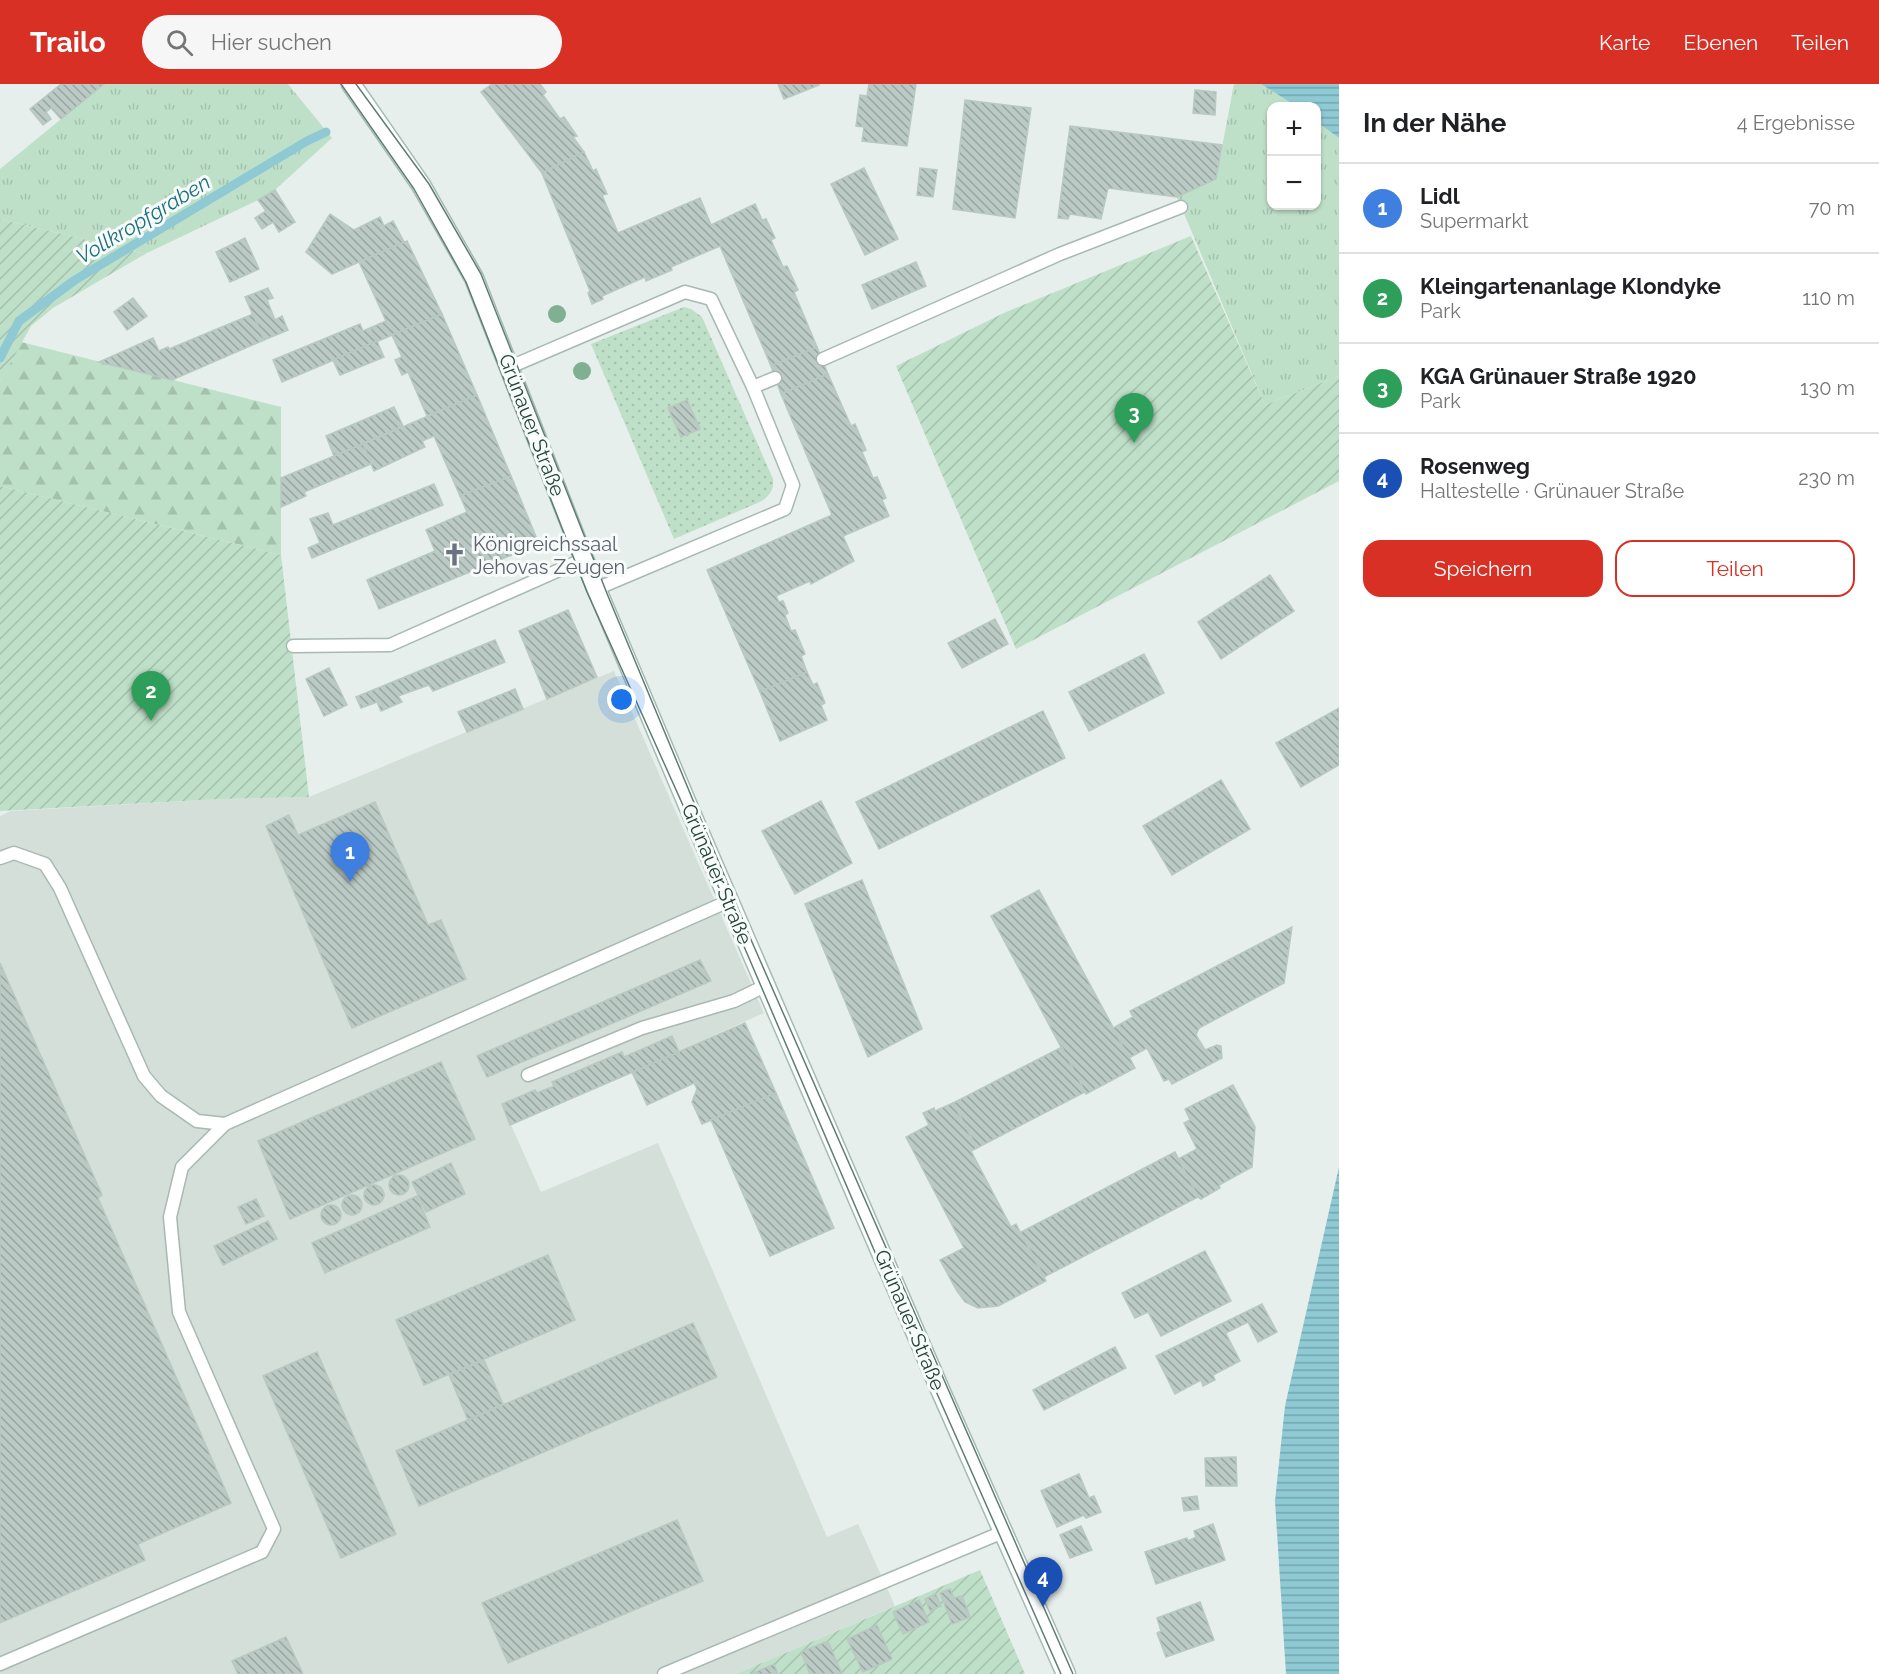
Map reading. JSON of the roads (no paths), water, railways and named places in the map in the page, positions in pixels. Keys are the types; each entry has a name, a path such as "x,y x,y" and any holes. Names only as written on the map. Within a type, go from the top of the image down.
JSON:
{"main road":[{"name":"Grünauer Straße","path":"351,84 421,185 474,278 596,589 765,986 1066,1674"}],"lane":[{"path":"823,359 1060,254 1181,207"},
{"path":"510,368 685,292 711,299 753,387 793,485 785,509 596,589"},
{"path":"753,387 775,378"},
{"path":"293,646 390,645 584,559"},
{"path":"0,858 14,853 45,864 60,888 144,1076 161,1096 197,1120 225,1124"},
{"path":"0,1664 262,1552 274,1529 179,1312 170,1217 182,1167 225,1124 729,901"},
{"path":"528,1075 642,1028 734,1001 765,986"},
{"path":"664,1674 1003,1532"}],"water":[{"path":"1261,84 1339,84 1339,138 1321,125 1321,102 1290,102"},
{"path":"1339,1167 1339,1674 1286,1674 1275,1501 1285,1406"}],"waterway":[{"name":"Vollkropfgraben","path":"0,358 19,321 75,280 307,141 326,132"}],"tram line":[{"path":"341,84 414,189 466,282 587,592 695,832 889,1285 1061,1674"},
{"path":"356,84 429,184 481,274 608,596 752,942 1073,1674"}],"place":[{"name":"KGA Grünauer Straße 1920","path":"1134,443"},
{"name":"Königreichssaal Jehovas Zeugen","path":"455,555"},
{"name":"Kleingartenanlage Klondyke","path":"151,721"},
{"name":"Lidl","path":"350,882"},
{"name":"Rosenweg","path":"1043,1607"}]}
